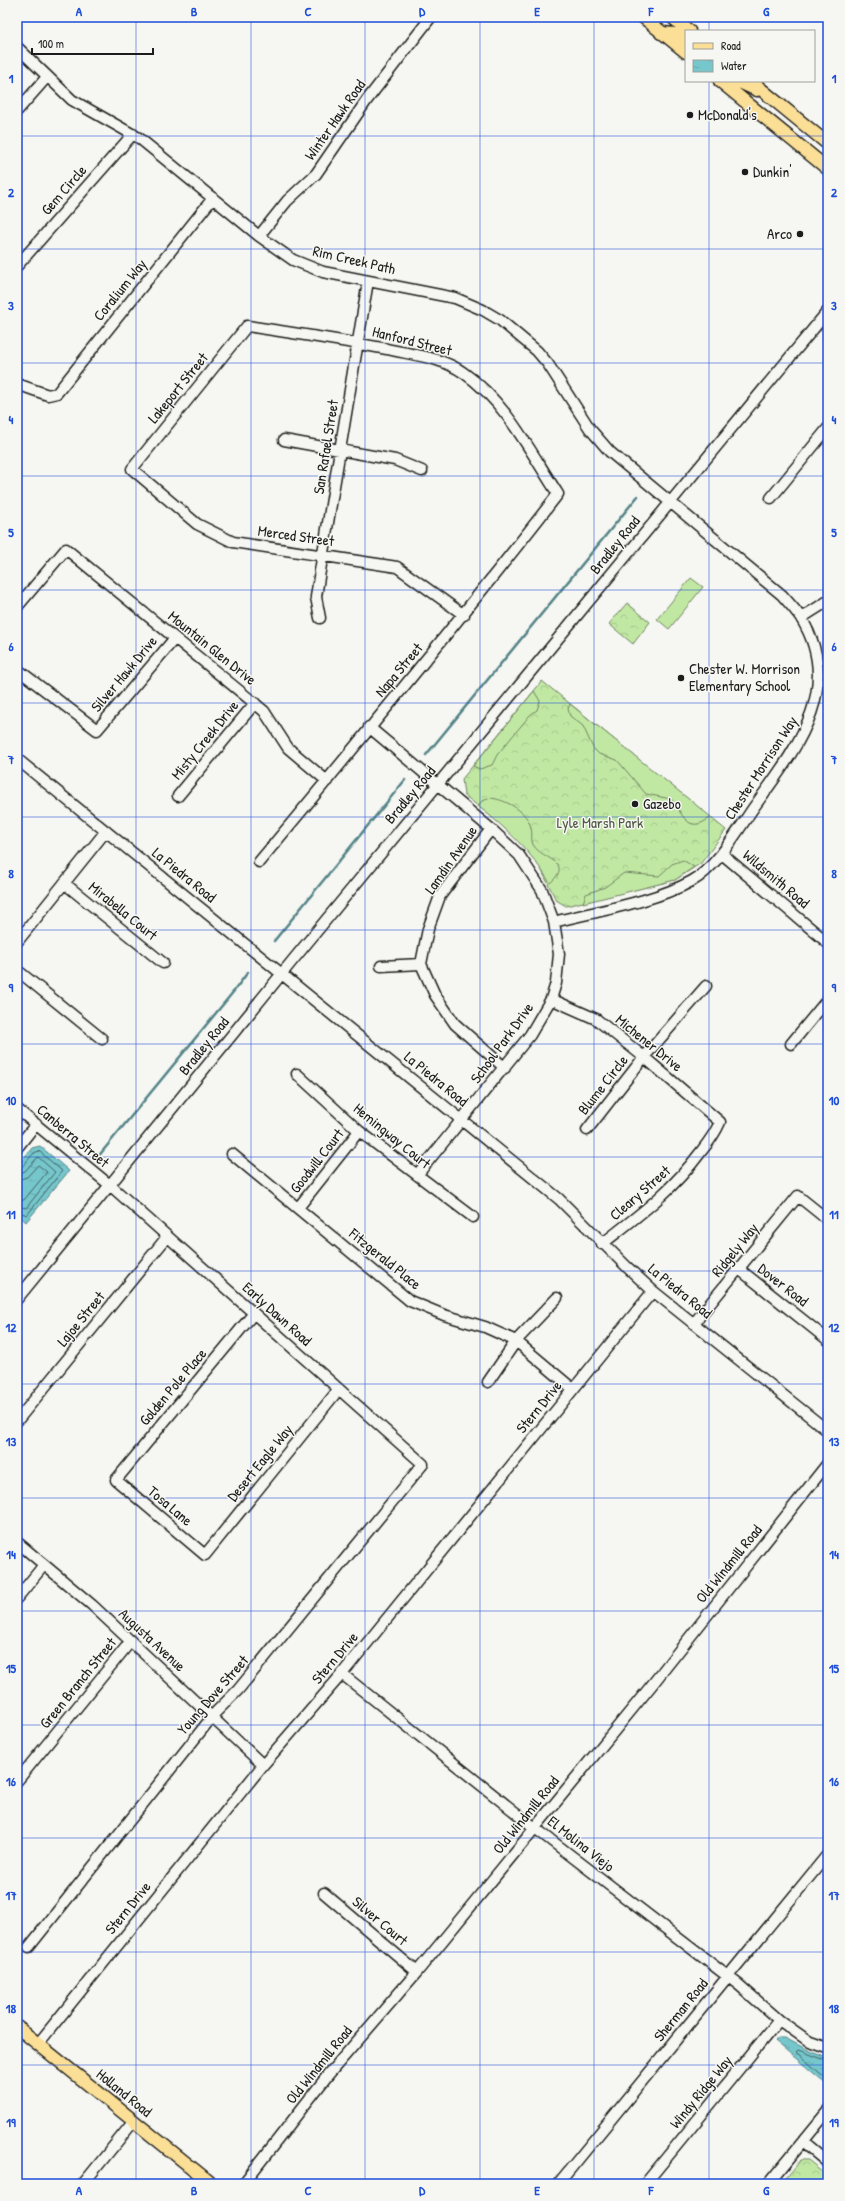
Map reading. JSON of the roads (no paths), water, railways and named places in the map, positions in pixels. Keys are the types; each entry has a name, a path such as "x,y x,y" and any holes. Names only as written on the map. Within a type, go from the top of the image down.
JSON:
{"main road":[{"path":"643,17 685,51"},
{"path":"672,17 688,30"},
{"path":"661,33 678,34 685,39"},
{"path":"721,82 828,169"},
{"path":"739,82 767,94"},
{"path":"752,82 828,144"},
{"name":"Holland Road","path":"17,2027 212,2184"}],"street":[{"name":"Winter Hawk Road","path":"259,236 287,201 316,174 367,100 431,17"},
{"name":"Rim Creek Path","path":"17,47 72,100 133,134 259,236 284,254 313,269 455,298 483,310 510,328 537,351 548,364 599,441 670,503"},
{"path":"17,111 47,77"},
{"name":"Gem Circle","path":"17,266 133,134"},
{"name":"Coralium Way","path":"17,384 48,395 57,393 213,198"},
{"name":"San Rafael Street","path":"320,618 316,597 368,281"},
{"name":"Bradley Road","path":"17,1299 281,974 828,311"},
{"name":"Hanford Street","path":"246,326 358,344 449,363 465,374 490,396 518,433 558,494"},
{"name":"Lakeport Street","path":"132,469 246,326"},
{"path":"770,498 828,428"},
{"path":"284,440 395,460 422,471"},
{"name":"Merced Street","path":"132,469 197,524 232,542 323,554 397,568 464,615"},
{"name":"Napa Street","path":"260,862 369,727 464,615 558,494"},
{"name":"Chester Morrison Way","path":"554,922 663,894 694,880 722,854 804,736 820,703 820,677 817,654 812,638 801,618 782,594 670,503"},
{"name":"Mountain Glen Drive","path":"17,607 66,549 255,703 264,711 288,748 327,780"},
{"path":"801,618 828,601"},
{"name":"Silver Hawk Drive","path":"17,669 97,730 175,638"},
{"name":"Misty Creek Drive","path":"178,796 255,703"},
{"name":"School Park Drive","path":"369,727 491,828 519,854 542,890 554,922 559,954 556,983 551,1000 530,1035 417,1176"},
{"name":"La Piedra Road","path":"17,759 559,1199 602,1244 653,1291 695,1322 828,1431"},
{"name":"Lamdin Avenue","path":"421,964 428,930 440,896 491,828"},
{"path":"17,942 106,831"},
{"name":"Wildsmith Road","path":"722,854 828,943"},
{"name":"Mirabella Court","path":"64,883 163,963"},
{"path":"381,966 421,964 435,995 454,1024 505,1068"},
{"path":"17,970 102,1039"},
{"name":"Blume Circle","path":"587,1130 644,1057 706,986"},
{"path":"791,1044 828,999"},
{"name":"Michener Drive","path":"551,1000 596,1019 644,1057 720,1122"},
{"name":"Hemingway Court","path":"297,1074 359,1131 473,1217"},
{"name":"Canberra Street","path":"17,1109 110,1186"},
{"name":"Cleary Street","path":"602,1244 659,1200 682,1176 716,1132 720,1122"},
{"path":"17,1148 36,1124"},
{"name":"Goodwill Court","path":"298,1208 359,1131"},
{"name":"Fitzgerald Place","path":"232,1154 410,1301 444,1315 485,1327 516,1341 573,1388"},
{"name":"Early Dawn Road","path":"110,1186 423,1464"},
{"name":"Ridgely Way","path":"695,1322 798,1196 828,1220"},
{"name":"Lajoe Street","path":"17,1421 167,1237"},
{"name":"Dover Road","path":"739,1270 828,1340"},
{"name":"Stern Drive","path":"38,2044 263,1765 342,1674 653,1291"},
{"path":"488,1382 516,1341 557,1298"},
{"name":"Golden Pole Place","path":"116,1480 254,1313"},
{"name":"Desert Eagle Way","path":"205,1555 339,1389"},
{"name":"Old Windmill Road","path":"243,2184 328,2075 417,1972 535,1828 687,1641 828,1463"},
{"name":"Young Dove Street","path":"29,1947 212,1716 238,1690 423,1464"},
{"name":"Tosa Lane","path":"116,1480 205,1555"},
{"name":"Augusta Avenue","path":"17,1542 131,1641 263,1765"},
{"path":"17,1598 44,1565"},
{"name":"Green Branch Street","path":"17,1781 131,1641"},
{"name":"El Molina Viejo","path":"342,1674 535,1828 728,1977 780,2020 810,2042 828,2048"},
{"name":"Sherman Road","path":"558,2184 828,1854"},
{"name":"Silver Court","path":"324,1893 417,1972"},
{"name":"Windy Ridge Way","path":"645,2184 780,2020"},
{"path":"768,2184 828,2111"},
{"path":"83,2184 134,2121"},
{"path":"803,2142 828,2162"}],"water":[{"path":"40,1146 69,1171 26,1222 17,1214 17,1166 32,1148"},
{"path":"778,2038 785,2038 810,2051 828,2058 828,2085 775,2041"}],"waterway":[{"path":"426,755 638,496"},
{"path":"274,941 405,780"},
{"path":"97,1158 248,972"}],"place":[{"name":"McDonald's","path":"690,115"},
{"name":"Dunkin'","path":"745,172"},
{"name":"Arco","path":"800,234"},
{"name":"Chester W. Morrison Elementary School","path":"681,678"},
{"name":"Gazebo","path":"635,804"}],"park label":[{"name":"Lyle Marsh Park","path":"600,823"}]}
